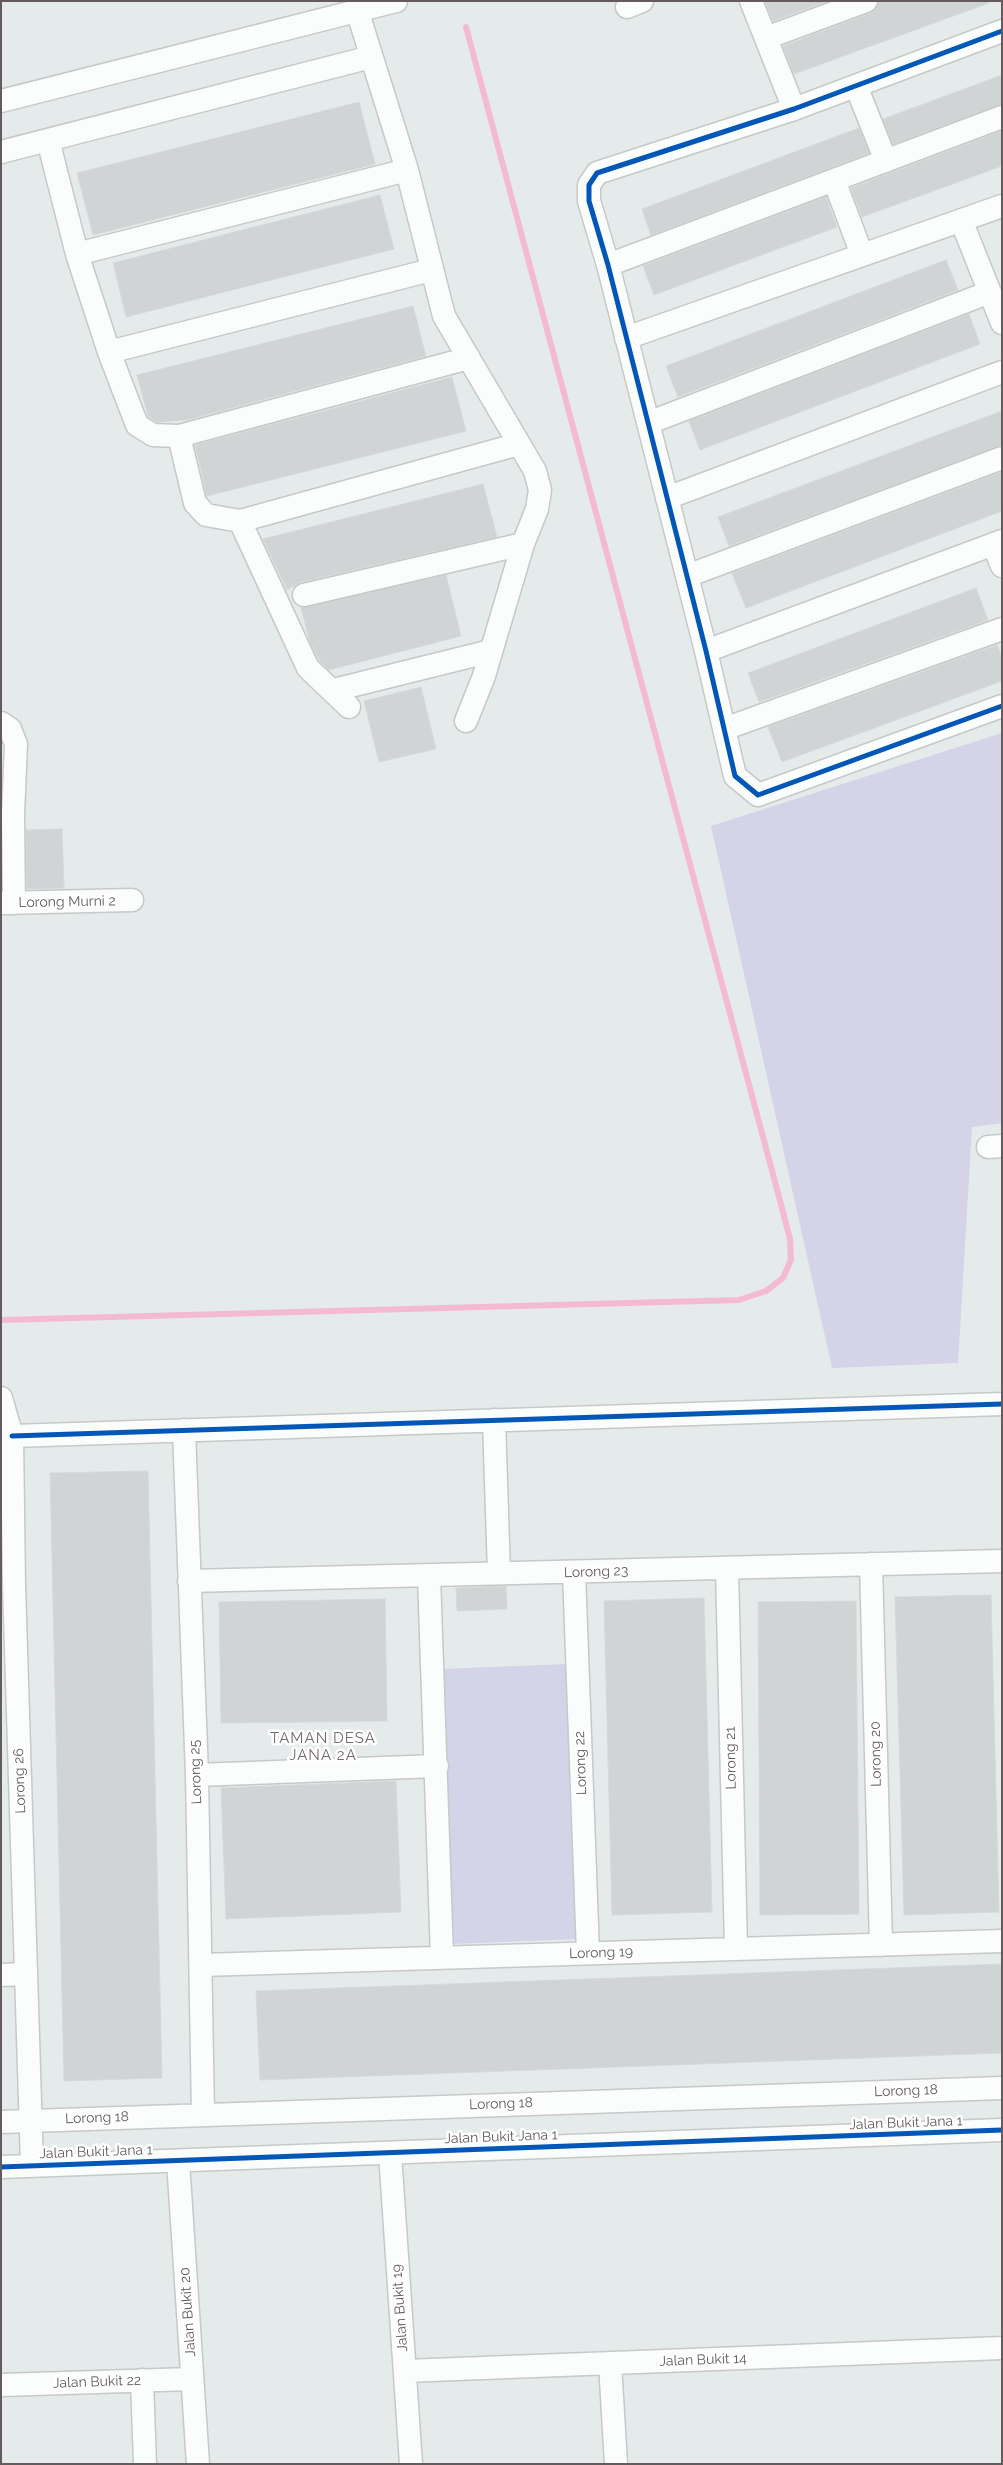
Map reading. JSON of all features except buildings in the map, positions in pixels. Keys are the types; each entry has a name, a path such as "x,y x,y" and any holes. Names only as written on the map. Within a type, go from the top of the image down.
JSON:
{"street":[{"path":"1,101 396,1"},
{"path":"751,1 794,109"},
{"path":"766,38 866,1"},
{"path":"358,10 407,170 444,316 535,472 540,490 536,509 523,544 492,651 466,722"},
{"path":"1002,31 794,109 597,173 589,185 589,201 608,265 687,576 735,776 758,795 1002,706"},
{"path":"1,152 372,57"},
{"path":"856,86 886,161"},
{"path":"608,265 1002,117"},
{"path":"48,140 78,254 109,352 137,425 153,435 179,436 469,358"},
{"path":"78,254 407,170"},
{"path":"834,180 862,255"},
{"path":"626,338 1002,206"},
{"path":"961,220 1002,323"},
{"path":"109,352 431,270"},
{"path":"648,423 990,292"},
{"path":"667,498 1002,372"},
{"path":"179,436 195,503 206,515 240,521 519,444"},
{"path":"687,576 1002,458"},
{"path":"240,521 308,668 334,690 350,707"},
{"path":"706,651 997,542 1002,566"},
{"path":"304,595 523,544"},
{"path":"724,729 1002,629"},
{"path":"334,690 492,651"},
{"path":"6,726 16,744 7,814 8,903"},
{"name":"Lorong Murni 2","path":"8,903 132,900"},
{"name":"Lorong 26","path":"1,1398 4,1401 12,1436 8,1586 26,1974 32,2166"},
{"path":"12,1436 1002,1404"},
{"path":"494,1420 499,1573"},
{"name":"Lorong 25","path":"184,1430 197,1775 203,2114"},
{"name":"Lorong 23","path":"190,1581 1002,1561"},
{"name":"Lorong 20","path":"871,1564 880,1945"},
{"name":"Lorong 21","path":"727,1568 736,1949"},
{"name":"Lorong 22","path":"574,1572 588,1953"},
{"path":"429,1576 437,1766 442,1957"},
{"path":"197,1775 437,1766"},
{"name":"Lorong 19","path":"201,1965 1002,1941"},
{"path":"1,1975 26,1974"},
{"name":"Lorong 18","path":"1,2122 1002,2088"},
{"name":"Jalan Bukit Jana 1","path":"1,2167 1002,2130"},
{"name":"Jalan Bukit 19","path":"390,2153 411,2464"},
{"name":"Jalan Bukit 20","path":"178,2161 198,2464"},
{"name":"Jalan Bukit 14","path":"405,2371 1002,2348"},
{"path":"610,2363 616,2464"},
{"name":"Jalan Bukit 22","path":"1,2385 192,2379"},
{"path":"142,2380 146,2464"}],"shaded area":[{"path":"1002,733 1002,1123 972,1127 958,1363 832,1368 711,826"},
{"path":"568,1664 579,1939 451,1944 441,1669"}],"waterway":[{"path":"1,1320 739,1300 766,1291 783,1278 791,1260 790,1239 778,1193 466,27"}],"cycle path":[{"path":"1002,31 794,109 597,173 589,185 589,201 608,265 706,651 735,776 758,795 1002,706"},
{"path":"12,1436 1002,1404"},
{"path":"1,2167 1002,2130"}],"district":[{"name":"TAMAN DESA JANA 2A","path":"323,1746"}]}
